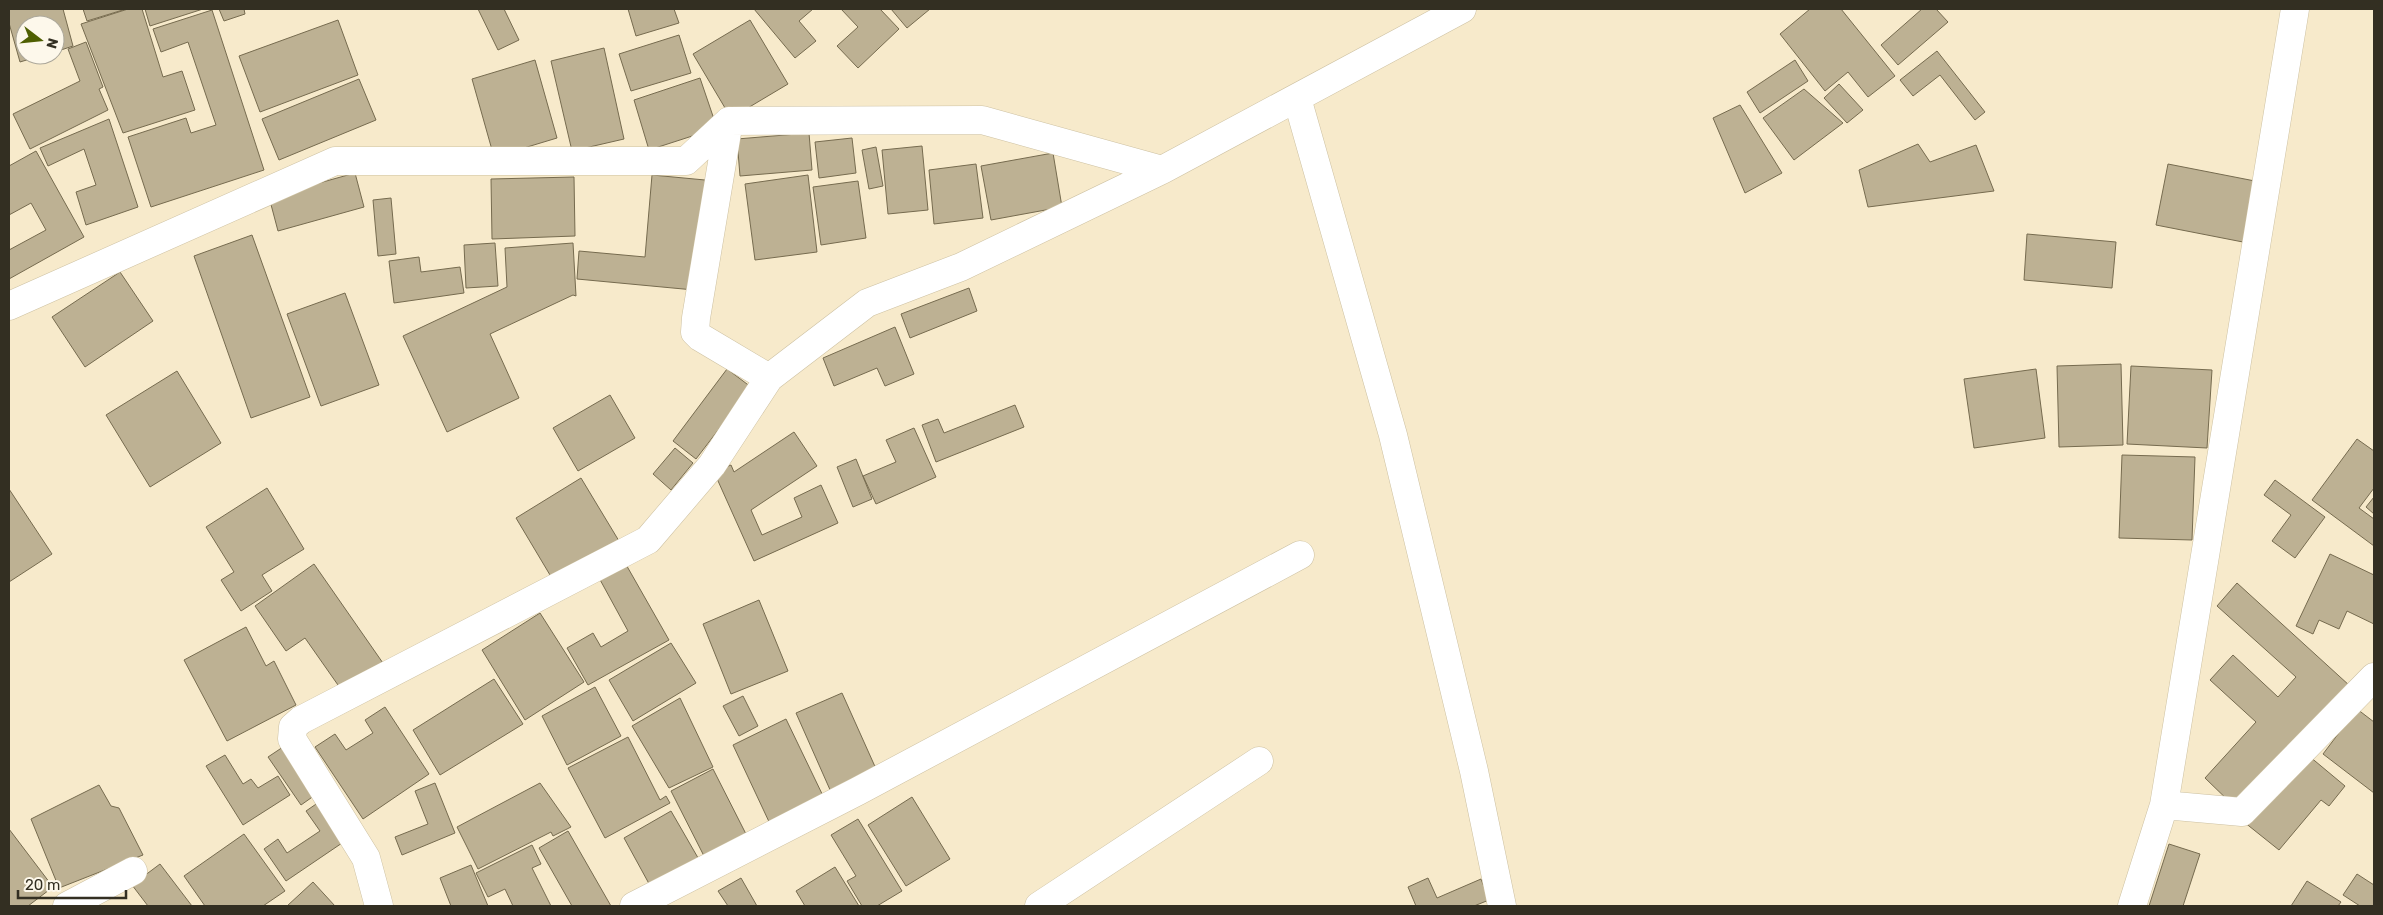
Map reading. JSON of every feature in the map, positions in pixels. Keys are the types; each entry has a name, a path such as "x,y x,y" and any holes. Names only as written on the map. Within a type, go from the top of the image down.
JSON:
{"street":[{"path":"379,906 366,858 292,739 293,728 301,720 648,540 712,465 769,378 868,303 961,267 1162,170 1462,9"},
{"path":"2132,906 2164,805 2295,9"},
{"path":"1297,98 1393,434 1474,771 1502,906"},
{"path":"9,306 335,161 686,161 728,121 982,120 1162,170"},
{"path":"728,121 695,332 700,337 769,378"},
{"path":"634,906 858,791 1300,555"},
{"path":"2164,805 2242,812 2374,677"},
{"path":"1039,906 1259,761"},
{"path":"67,906 134,870"}],"building":[{"path":"9,9 63,9 65,15 15,15 15,44 9,23"},
{"path":"83,9 126,9 87,21"},
{"path":"128,9 142,9 163,77 182,71 195,110 123,133 81,24"},
{"path":"145,9 203,9 150,26"},
{"path":"219,9 244,9 245,14 224,21"},
{"path":"478,9 504,9 519,40 498,50"},
{"path":"628,9 674,9 679,23 636,36"},
{"path":"754,9 813,9 799,21 816,41 795,58"},
{"path":"841,9 880,9 899,29 858,68 837,46 858,27"},
{"path":"891,9 930,9 907,28"},
{"path":"1810,9 1841,9 1895,76 1868,97 1848,72 1825,91 1780,34"},
{"path":"1922,9 1936,9 1948,22 1898,65 1881,45"},
{"path":"212,10 264,170 151,207 128,137 186,118 191,133 216,125 188,42 161,52 153,29"},
{"path":"65,16 73,46 65,49"},
{"path":"338,20 358,75 260,112 239,56"},
{"path":"750,20 788,84 731,118 693,54"},
{"path":"679,35 691,73 631,91 619,54"},
{"path":"86,42 103,87 99,89 108,110 30,149 13,114 80,81 68,49"},
{"path":"604,48 624,139 572,151 551,61"},
{"path":"1937,51 1985,112 1975,120 1940,75 1913,96 1900,80"},
{"path":"535,60 557,138 494,157 472,79"},
{"path":"1795,60 1808,81 1760,113 1747,92"},
{"path":"700,78 717,128 649,150 634,100"},
{"path":"359,79 376,120 279,160 262,119"},
{"path":"1839,84 1863,110 1847,123 1824,98"},
{"path":"1804,89 1843,123 1794,160 1763,118"},
{"path":"1740,105 1782,173 1745,193 1713,118"},
{"path":"109,119 138,207 86,225 76,192 96,185 84,149 48,166 40,148"},
{"path":"809,133 812,170 740,176 737,139"},
{"path":"852,138 856,173 819,178 815,142"},
{"path":"1918,144 1930,162 1976,145 1994,191 1868,207 1859,170"},
{"path":"922,146 928,210 888,214 882,150"},
{"path":"876,147 883,186 869,189 862,150"},
{"path":"36,151 84,237 9,279 9,250 46,230 31,203 9,215 9,166"},
{"path":"1053,153 1062,207 991,220 981,166"},
{"path":"976,164 983,218 934,224 929,170"},
{"path":"2168,164 2260,182 2248,243 2156,225"},
{"path":"355,173 364,207 278,231 269,197"},
{"path":"652,175 705,180 694,290 577,279 579,251 645,257"},
{"path":"808,175 817,252 755,260 745,184"},
{"path":"574,177 575,236 492,239 491,179"},
{"path":"858,181 866,238 821,245 813,187"},
{"path":"391,198 396,254 378,256 373,200"},
{"path":"2027,234 2116,242 2112,288 2024,280"},
{"path":"252,235 310,397 251,418 194,256"},
{"path":"495,243 498,286 466,288 464,245"},
{"path":"573,243 576,296 573,295 490,334 519,398 447,432 403,336 507,287 505,248"},
{"path":"419,257 421,272 460,267 464,293 394,303 389,261"},
{"path":"120,272 153,321 85,367 52,317"},
{"path":"969,288 977,311 910,338 901,314"},
{"path":"345,293 379,385 321,406 287,314"},
{"path":"895,327 914,374 885,386 877,368 834,386 823,358"},
{"path":"2121,364 2123,445 2059,447 2057,366"},
{"path":"2131,366 2212,370 2207,448 2127,444"},
{"path":"727,369 751,387 696,459 673,441"},
{"path":"2036,369 2045,438 1974,448 1964,379"},
{"path":"177,371 221,443 150,487 106,415"},
{"path":"610,395 635,438 578,471 553,428"},
{"path":"1015,405 1024,427 936,462 922,425 938,419 944,433"},
{"path":"914,428 936,477 876,504 863,476 896,462 886,440"},
{"path":"794,432 817,466 751,510 762,535 802,517 794,498 821,485 838,523 754,561 714,472 731,465 734,472"},
{"path":"2357,439 2374,451 2374,488 2359,508 2374,519 2374,546 2312,500"},
{"path":"675,448 693,463 671,490 653,474"},
{"path":"2122,455 2195,457 2192,540 2119,538"},
{"path":"856,459 872,499 853,507 837,467"},
{"path":"581,478 619,541 553,580 516,518"},
{"path":"2275,480 2325,517 2295,558 2272,541 2291,515 2264,495"},
{"path":"267,488 304,549 262,575 272,591 241,611 221,580 234,572 206,527"},
{"path":"9,489 52,554 9,582"},
{"path":"2374,497 2374,514 2366,507"},
{"path":"2330,554 2374,575 2374,624 2347,611 2339,629 2319,620 2313,634 2296,626"},
{"path":"624,561 669,640 588,685 567,648 593,633 601,647 628,631 598,576"},
{"path":"314,564 385,666 345,695 305,638 286,651 255,606"},
{"path":"2237,583 2350,686 2236,808 2205,778 2256,722 2210,680 2233,655 2278,697 2296,677 2217,606"},
{"path":"759,600 788,671 731,694 703,624"},
{"path":"540,613 584,682 525,720 482,650"},
{"path":"246,627 266,666 274,661 296,705 227,741 184,660"},
{"path":"671,643 696,683 633,721 609,680"},
{"path":"494,679 523,724 440,775 413,730"},
{"path":"595,687 621,736 567,765 542,716"},
{"path":"842,693 877,771 831,792 796,713"},
{"path":"743,696 758,726 739,736 723,706"},
{"path":"680,698 713,767 669,788 632,726"},
{"path":"385,707 429,774 363,819 315,747 335,734 346,750 373,733 365,720"},
{"path":"2357,709 2374,722 2374,793 2323,754"},
{"path":"786,719 825,800 771,826 733,745"},
{"path":"628,737 660,800 666,796 670,803 605,838 568,768"},
{"path":"286,745 318,793 301,805 268,757"},
{"path":"2303,751 2345,786 2329,806 2321,800 2279,850 2244,822"},
{"path":"225,755 243,784 251,779 258,788 278,776 290,795 243,825 206,766"},
{"path":"713,769 747,836 705,858 671,791"},
{"path":"435,783 455,833 402,855 395,837 428,824 415,791"},
{"path":"540,783 571,827 553,836 551,832 478,869 457,827"},
{"path":"99,785 111,806 119,808 143,855 59,888 31,819"},
{"path":"912,797 950,859 906,886 868,825"},
{"path":"322,800 348,839 286,881 264,849 278,839 287,853 320,831 306,811"},
{"path":"671,811 701,863 653,891 624,838"},
{"path":"858,819 902,891 877,906 862,906 847,881 856,876 831,835"},
{"path":"9,829 53,887 28,906 9,906"},
{"path":"568,831 611,906 572,906 539,848"},
{"path":"244,834 285,891 263,906 205,906 184,876"},
{"path":"2169,844 2200,854 2183,906 2149,906"},
{"path":"532,845 541,864 532,868 551,906 513,906 505,889 488,897 476,873"},
{"path":"160,864 192,906 148,906 132,885"},
{"path":"471,865 488,906 451,906 440,878"},
{"path":"835,867 859,906 805,906 796,891"},
{"path":"2357,874 2374,885 2374,906 2360,906 2343,895"},
{"path":"741,878 757,906 728,906 718,891"},
{"path":"1428,878 1437,898 1481,879 1489,900 1474,906 1416,906 1408,887"},
{"path":"2307,881 2341,902 2338,906 2291,906"},
{"path":"313,882 335,906 287,906"}]}
